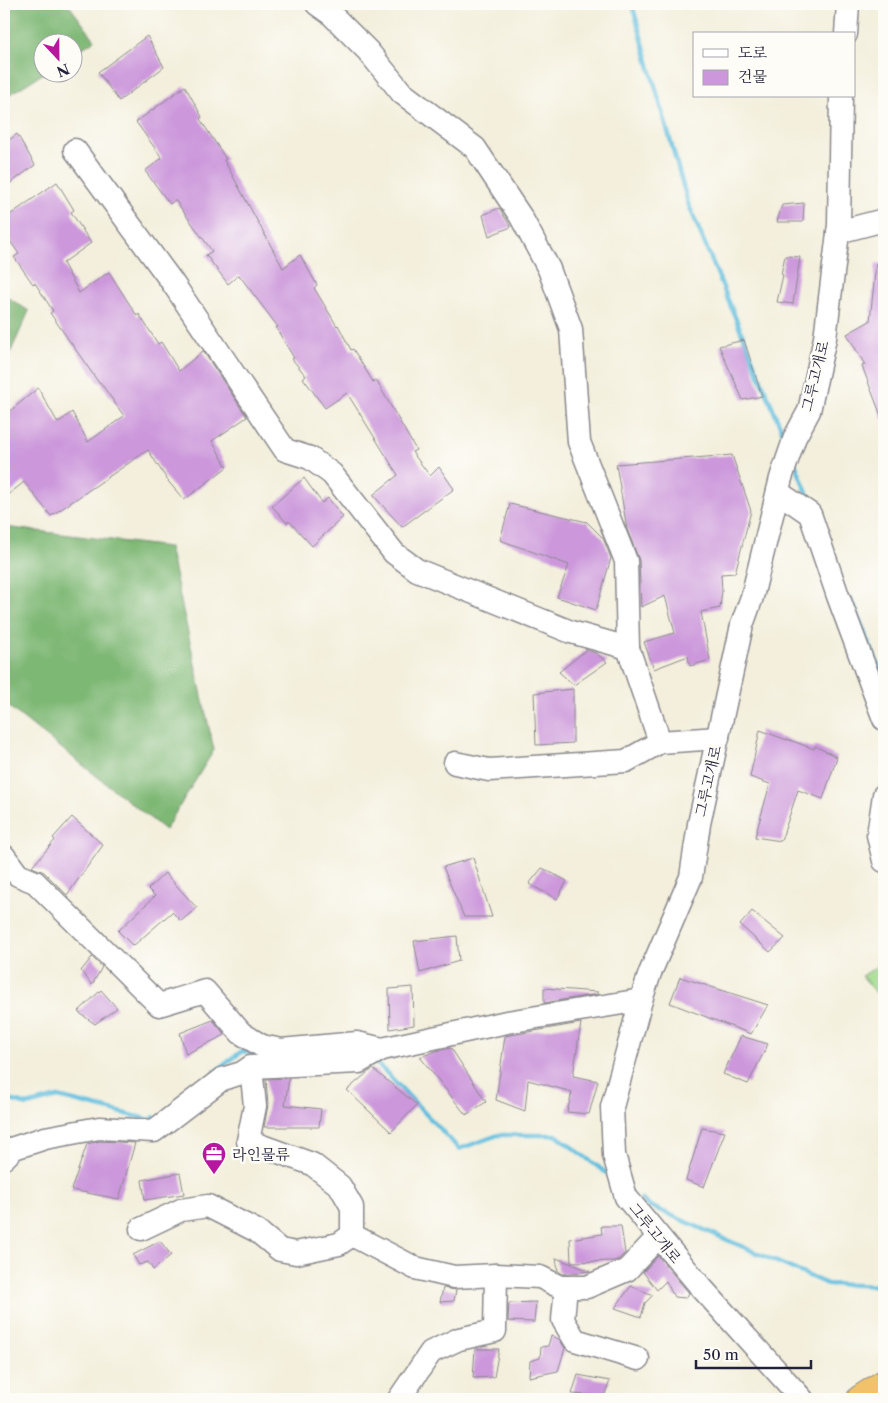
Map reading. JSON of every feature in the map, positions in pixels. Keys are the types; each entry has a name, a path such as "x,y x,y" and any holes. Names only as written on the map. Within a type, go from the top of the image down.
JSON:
{"highway":[{"path":"861,1399 884,1384"}],"street":[{"path":"317,4 331,14 368,51 402,92 475,148 521,217 549,269 571,329 579,442 626,561 628,648 660,742"},
{"path":"846,32 848,4"},
{"name":"그루고개로","path":"802,1399 700,1286 626,1197 614,1155 612,1107 650,973 692,877 699,824 742,625 752,596 779,485 794,437 809,411 825,338 838,232 840,98"},
{"path":"75,150 172,282 285,450 310,458 332,474 394,553 417,570 571,632 628,648"},
{"path":"838,232 884,220"},
{"path":"779,485 810,514 838,596 884,719"},
{"path":"455,763 489,770 626,761 660,742 718,738"},
{"path":"884,795 878,835 884,861"},
{"path":"4,856 18,874 35,882 159,1004 205,990 241,1033 262,1046 281,1050 357,1043 372,1054"},
{"path":"4,1158 14,1148 45,1138 99,1128 154,1130 222,1080 242,1073 251,1067 372,1054 507,1022 641,1000"},
{"path":"251,1067 255,1106 248,1141 312,1164 340,1186 352,1207 352,1235"},
{"path":"141,1229 181,1210 208,1206 257,1231 280,1250 296,1253 331,1246 339,1244 352,1235"},
{"path":"352,1235 415,1268 454,1277 496,1275 540,1278 560,1287 587,1287 627,1270 658,1237"},
{"path":"399,1399 430,1352 459,1339 495,1331 496,1275"},
{"path":"566,1287 563,1320 575,1340 638,1359"}],"green space":[{"path":"4,4 68,4 95,40 82,48 82,32 32,32 32,80 4,98"},
{"path":"4,295 29,311 4,367"},
{"path":"4,527 169,547 214,750 165,830 4,703"},
{"path":"884,962 884,1002 862,976"}],"building":[{"path":"147,36 164,67 119,101 98,72"},
{"path":"185,86 202,117 200,119 226,159 224,160 283,268 300,255 317,285 314,288 338,325 351,350 353,349 373,382 376,380 416,450 412,452 430,476 439,467 454,489 402,527 373,495 398,475 347,393 325,408 303,378 306,376 292,359 294,358 276,328 278,327 239,275 228,284 206,255 212,251 175,200 170,204 145,171 162,158 136,122"},
{"path":"17,134 35,165 4,188 4,144"},
{"path":"57,182 74,210 71,212 91,243 63,263 79,293 109,272 137,316 139,314 158,344 161,342 179,371 203,351 247,417 212,441 227,467 184,500 168,481 148,450 51,516 24,482 9,494 4,488 4,416 38,388 58,423 72,412 88,442 124,416 50,313 53,311 35,283 33,284 14,257 19,254 4,232 4,219"},
{"path":"804,203 803,222 777,222 782,205"},
{"path":"499,208 511,227 489,236 483,215"},
{"path":"785,256 800,257 793,304 777,302"},
{"path":"876,263 884,264 884,421 862,366 865,365 847,334 870,321"},
{"path":"744,340 762,396 743,400 719,346"},
{"path":"732,455 751,511 735,573 721,574 720,608 701,612 710,660 690,666 688,656 654,669 644,642 675,633 665,596 641,607 639,560 627,529 616,464"},
{"path":"304,478 322,503 328,498 343,517 312,546 272,506"},
{"path":"510,504 587,522 603,538 611,558 596,610 557,597 569,565 500,540"},
{"path":"586,650 596,653 607,662 574,685 559,672"},
{"path":"573,689 573,743 536,745 534,693"},
{"path":"760,730 814,749 815,746 837,757 823,799 798,790 781,841 755,837 770,784 750,777"},
{"path":"72,817 103,845 67,895 44,872 32,867 55,840 53,838"},
{"path":"473,858 492,917 464,917 443,867"},
{"path":"542,868 567,881 557,899 529,884"},
{"path":"165,873 197,908 181,921 172,912 133,946 118,931 155,896 148,889"},
{"path":"752,911 785,938 770,952 740,925"},
{"path":"457,936 459,961 420,973 414,941"},
{"path":"92,957 102,967 92,985 81,971"},
{"path":"680,977 768,1005 751,1034 670,1003"},
{"path":"413,987 414,1025 390,1029 389,989"},
{"path":"544,988 598,992 598,994 544,1003"},
{"path":"101,990 117,1008 95,1024 78,1012"},
{"path":"213,1020 225,1035 186,1054 180,1033"},
{"path":"581,1023 573,1076 598,1081 589,1114 567,1112 572,1092 528,1080 525,1111 496,1100 505,1036"},
{"path":"741,1036 768,1044 748,1084 723,1074"},
{"path":"451,1048 486,1102 466,1115 420,1057"},
{"path":"373,1069 417,1105 391,1132 347,1090"},
{"path":"289,1078 285,1105 321,1109 319,1127 264,1127 268,1105 266,1079"},
{"path":"702,1128 725,1132 704,1187 686,1180"},
{"path":"100,1141 135,1143 119,1199 71,1190 87,1144"},
{"path":"180,1173 184,1194 145,1200 142,1180"},
{"path":"601,1226 621,1226 625,1253 614,1261 571,1262 570,1239 602,1234"},
{"path":"160,1241 171,1255 153,1270 148,1262 139,1265 133,1255"},
{"path":"658,1256 689,1293 686,1298 674,1297 666,1281 657,1290 643,1272"},
{"path":"556,1258 590,1271 563,1274 558,1271"},
{"path":"631,1286 653,1295 645,1303 641,1317 615,1308"},
{"path":"443,1288 456,1290 454,1301 440,1302"},
{"path":"536,1302 534,1322 508,1321 509,1303"},
{"path":"551,1336 559,1339 565,1348 558,1371 529,1377 530,1361 540,1358 541,1347 548,1346"},
{"path":"475,1349 499,1349 494,1377 473,1378"},
{"path":"578,1375 610,1381 604,1396 572,1394"}],"waterway":[{"path":"632,4 688,203 786,440"},
{"path":"794,461 812,505"},
{"path":"851,598 884,680"},
{"path":"215,1072 242,1051 257,1054"},
{"path":"373,1062 381,1067 459,1149 498,1135 556,1135 613,1178"},
{"path":"4,1098 27,1105 58,1097 151,1120 154,1117"},
{"path":"641,1199 648,1205 827,1284 884,1286"}],"place":[{"name":"라인물류","path":"214,1175"}]}
